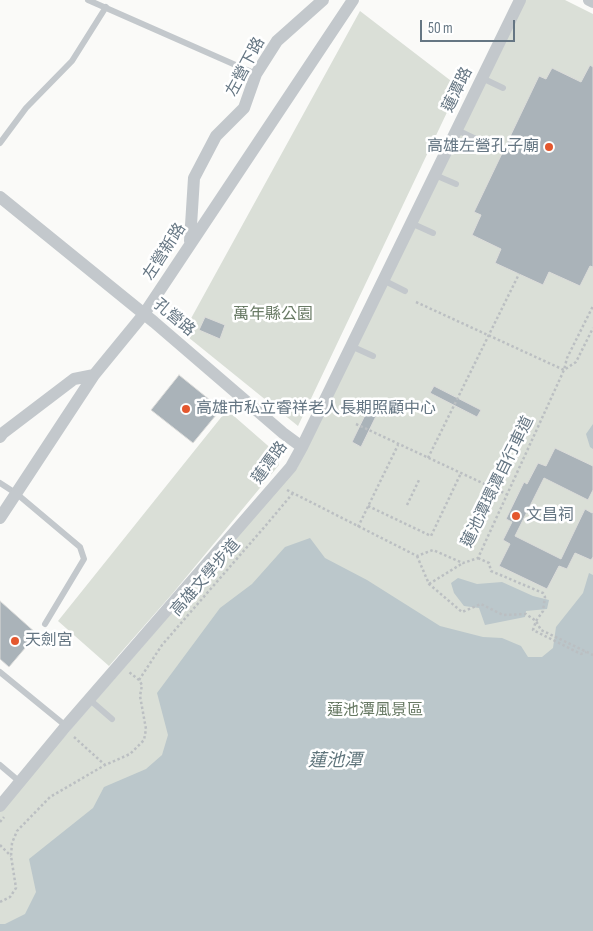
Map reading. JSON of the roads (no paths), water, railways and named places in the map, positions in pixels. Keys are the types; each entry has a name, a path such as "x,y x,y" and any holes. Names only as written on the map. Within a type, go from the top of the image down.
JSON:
{"street":[{"name":"左營下路","path":"190,244 194,178 216,136 244,108 256,74 277,40 323,0"},
{"name":"左營新路","path":"0,518 94,375 144,314 354,0"},
{"name":"蓮潭路","path":"0,806 70,731 90,700 287,473 302,447 520,0"},
{"path":"589,0 593,2"},
{"name":"孔營路","path":"0,197 144,314 283,433 302,447"},
{"path":"0,437 74,379 94,375"}],"lane":[{"path":"88,0 256,74"},
{"path":"0,144 26,108 72,61 106,7"},
{"path":"482,78 503,88"},
{"path":"457,130 478,140"},
{"path":"435,175 456,184"},
{"path":"411,223 433,233"},
{"path":"383,280 405,291"},
{"path":"351,346 373,356"},
{"path":"0,483 17,494 80,547 84,559 45,624"},
{"path":"0,672 70,731"},
{"path":"90,700 112,720"},
{"path":"0,765 21,782"}],"water":[{"path":"593,424 593,449 590,447 586,434"},
{"name":"蓮池潭","path":"310,538 325,558 367,580 440,626 483,637 502,638 521,646 528,657 542,657 553,648 556,627 583,593 589,573 593,575 593,931 0,931 0,924 5,924 25,914 36,892 29,859 93,808 104,787 146,769 162,755 168,735 157,693 220,608 252,584 285,547"},
{"path":"458,578 477,584 502,582 533,596 549,600 547,609 526,611 525,617 485,625 479,608 464,606 454,593 451,583"}],"place":[{"name":"高雄左營孔子廟","path":"549,147"},
{"name":"高雄市私立睿祥老人長期照顧中心","path":"186,409"},
{"name":"文昌祠","path":"516,516"},
{"name":"天劍宮","path":"15,641"}],"park label":[{"name":"萬年縣公園","path":"273,315"},
{"name":"蓮池潭風景區","path":"375,711"}]}
